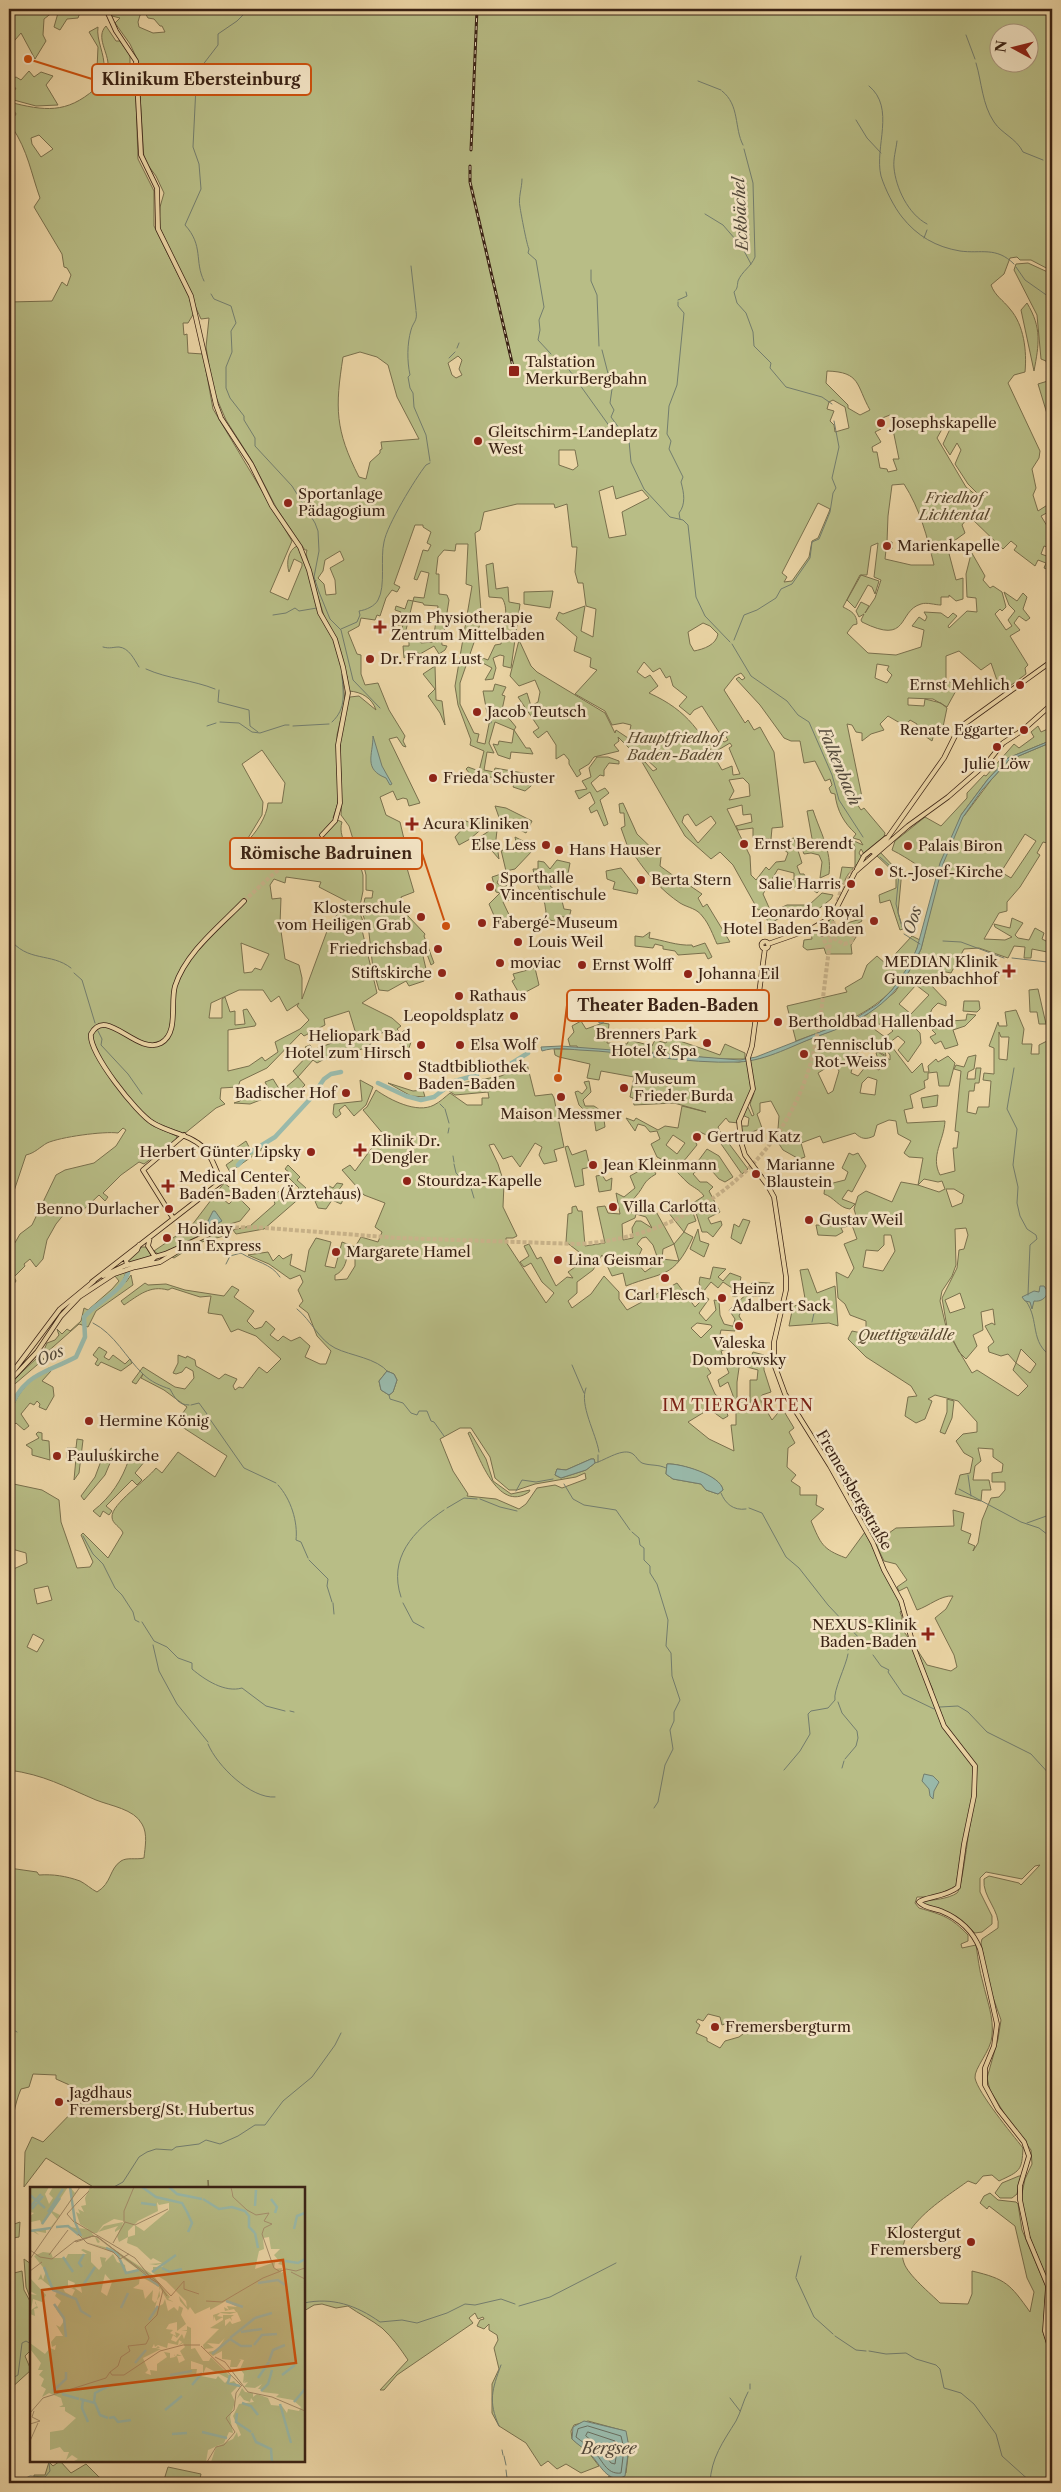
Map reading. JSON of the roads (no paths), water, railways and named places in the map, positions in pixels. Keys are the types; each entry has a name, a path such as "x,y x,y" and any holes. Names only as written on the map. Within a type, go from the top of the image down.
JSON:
{"main road":[{"path":"106,9 116,31 136,61 141,155 157,188 158,230 191,296 216,405 221,418 251,464 272,506 304,554 320,613 337,644 348,693 339,735 339,808 332,824 322,835"},
{"path":"873,852 890,835 948,751 959,728 1052,661"},
{"path":"854,872 908,826 955,790 966,778 987,763 1003,742 1023,730 1052,704"},
{"path":"822,933 818,926 836,909 864,856 890,835"},
{"path":"9,1377 41,1332 66,1303 222,1181 208,1152 203,1146 184,1135 158,1126 140,1113 93,1049 90,1039 95,1028 106,1025 142,1044 153,1046 165,1040 172,1027 173,994 182,970 195,953 244,901"},
{"name":"Fremersbergstraße","path":"818,926 768,944 765,941 762,943 762,947 765,948 752,1046 748,1060 753,1089 739,1121 741,1142 747,1158 772,1194 786,1277 786,1290 773,1351 779,1380 785,1394 830,1466 877,1550 884,1570 901,1601 914,1648 943,1723 956,1743 968,1754 975,1766 974,1796 964,1844 958,1887 937,1898 919,1901 920,1904 939,1910 963,1925 976,1940 980,1949 997,2024 994,2046 985,2068 984,2082 987,2091 1009,2124 1024,2142 1028,2152 1029,2160 1021,2182 1020,2200 1028,2238 1048,2286 1045,2331 1052,2354"},
{"path":"173,1218 143,1170 184,1135"},
{"path":"92,1282 223,1228"},
{"path":"152,1234 148,1240 149,1247 155,1257"},
{"path":"9,1382 41,1348 61,1316 76,1299 127,1266 146,1266 165,1260 192,1242"},
{"path":"138,1245 149,1247"},
{"path":"127,1266 126,1260 138,1249 138,1245"},
{"path":"134,1266 150,1262 155,1257"},
{"path":"41,1332 46,1334 47,1340"},
{"path":"36,1341 41,1348"}],"water":[{"path":"373,736 382,766 392,784 390,785 386,778 374,770 372,766"},
{"path":"1052,740 1052,742 1009,760 982,790 963,817 943,864 921,949 903,981 881,1004 869,1013 839,1028 760,1059 749,1061 679,1060 565,1049 542,1051 541,1047 561,1046 740,1060 756,1057 856,1018 878,1004 892,990 910,964 917,948 940,863 961,815 988,779 1008,758"},
{"path":"604,1009 613,1014 613,1019 606,1020 605,1017 603,1023 599,1023 598,1014 589,1016 589,1014"},
{"path":"213,1211 222,1221 213,1226 208,1225 208,1230 205,1233 198,1232 207,1223"},
{"path":"1040,1286 1044,1286 1048,1292 1043,1299 1034,1301 1032,1309 1030,1302 1025,1301 1022,1297 1034,1291 1039,1292"},
{"path":"387,1371 394,1374 397,1380 393,1392 389,1395 381,1390 379,1381"},
{"path":"594,1459 595,1463 586,1470 561,1478 555,1475 557,1469 566,1470"},
{"path":"667,1464 690,1468 708,1475 721,1485 723,1490 718,1494 706,1490 701,1484 673,1479 666,1474"},
{"path":"924,1774 933,1776 939,1782 934,1791 933,1799 930,1796 929,1789 922,1781"},
{"name":"Bergsee","path":"584,2421 626,2431 629,2447 625,2476 614,2478 609,2476 591,2455 572,2439 573,2427"}],"waterway":[{"path":"204,281 199,267 195,240 185,225 201,189 199,164 193,147 195,75 218,45 218,34 237,21 249,9"},
{"path":"966,35 975,59"},
{"path":"976,63 985,101 994,122 1017,143 1023,152 1043,160"},
{"name":"Eckbächel","path":"698,81 721,90"},
{"path":"869,86 877,95 883,116 880,153 881,176 890,198 902,217 914,230 928,240 943,247 968,252 995,253 1007,258 1014,264"},
{"name":"Eckbächel","path":"722,91 732,103 743,145"},
{"path":"856,120 867,138 881,153"},
{"path":"897,141 894,158 897,184 904,200 914,214 927,224"},
{"name":"Eckbächel","path":"744,149 753,183 755,257 738,281 734,292 737,303 746,313 753,332 754,346 771,363 770,368 786,387 822,397 832,404"},
{"path":"1048,163 1052,167"},
{"path":"522,179 519,200 529,249 528,253 536,260 544,307 539,320 538,340 551,354"},
{"path":"705,214 723,225 742,247 751,264"},
{"path":"924,238 927,230"},
{"path":"411,266 416,310"},
{"path":"1016,267 1025,280 1052,299"},
{"path":"591,270 591,281 597,295 599,346"},
{"path":"678,300 687,296 686,292"},
{"path":"211,294 214,299 231,306 236,323 231,331 232,352 226,367 226,388 230,398 244,416 244,420 255,438 255,446 292,486 315,523 318,531 319,551 314,577 319,592 330,619 341,630 353,680 380,708"},
{"path":"678,302 678,306 684,313 677,385 669,406 667,434 671,441 669,449 683,477 681,482 684,502 679,513 680,519"},
{"path":"416,311 416,319 409,341 410,375 408,377 413,393 414,407 426,435 430,461"},
{"path":"457,348 459,343"},
{"path":"602,350 612,389 610,403 614,410 611,417 622,432"},
{"path":"449,358 455,352"},
{"name":"Falkenbach","path":"554,356 562,360 610,427 626,435 629,441 631,462 644,489 670,517 683,520 688,525 696,597 705,616 730,642"},
{"name":"Eckbächel","path":"734,640 744,615 757,610 776,598 781,589 792,584 810,558 812,542 819,539 830,512 833,493 836,488 832,478 839,447 834,421"},
{"path":"341,629 357,622 360,615 359,611 370,607 378,600 382,587 383,549 386,534 409,491 426,465 430,463"},
{"path":"273,615 286,613 295,608 299,611 317,608"},
{"name":"Falkenbach","path":"732,644 751,676 787,701 798,715 809,722 832,775 839,800 863,837"},
{"path":"103,647 126,649 139,667"},
{"path":"146,669 215,689"},
{"path":"332,722 337,717 342,706 342,675"},
{"path":"219,690 218,702 249,710 250,726 258,732"},
{"path":"491,723 494,707"},
{"path":"220,722 239,723 252,732 260,733 289,725"},
{"path":"207,726 216,723"},
{"path":"293,726 329,724"},
{"name":"Falkenbach","path":"880,857 899,874 896,904 902,927"},
{"name":"Falkenbach","path":"904,934 920,944"},
{"path":"9,938 23,951 55,960 71,968"},
{"path":"943,941 961,942 1004,958"},
{"path":"1012,958 1047,962"},
{"path":"74,973 82,980 95,1023"},
{"path":"98,1031 102,1039 101,1045 128,1074 142,1094"},
{"name":"Oos","path":"504,1068 528,1053"},
{"path":"1014,1068 1007,1109 1017,1129 1013,1165 1018,1187 1017,1203 1020,1216 1027,1229 1036,1235 1037,1239 1030,1245 1028,1295"},
{"name":"Oos","path":"238,1165 249,1153 275,1137 311,1098 324,1079 331,1074 341,1072"},
{"name":"Oos","path":"378,1083 406,1096 421,1100 434,1097 455,1081 477,1075"},
{"path":"440,1104 444,1108"},
{"path":"445,1109 449,1123"},
{"path":"448,1133 449,1128"},
{"path":"453,1156 454,1162"},
{"path":"454,1164 456,1173 463,1180"},
{"path":"466,1183 469,1186"},
{"path":"471,1188 474,1198"},
{"path":"226,1264 230,1256 241,1253 272,1269 280,1277"},
{"name":"Oos","path":"9,1411 15,1398 28,1382 36,1376 76,1357 85,1337 84,1317 115,1291 125,1280 128,1273"},
{"path":"1026,1301 1033,1316 1040,1345 1052,1357"},
{"path":"297,1309 329,1344 341,1351 377,1363 388,1372"},
{"path":"812,1322 814,1313 820,1309"},
{"path":"93,1323 108,1333 146,1377 170,1389 179,1402 189,1405"},
{"path":"572,1365 584,1393"},
{"path":"586,1388 584,1395 586,1411 599,1452"},
{"path":"389,1395 390,1399 403,1403 411,1413 417,1415 419,1411 427,1411 431,1421 434,1422 444,1436"},
{"path":"191,1405 199,1403 207,1414"},
{"path":"207,1415 244,1468 276,1483"},
{"path":"595,1463 619,1453 629,1452 642,1463 666,1468"},
{"path":"598,1455 598,1462"},
{"path":"968,1475 971,1496"},
{"path":"516,1491 522,1480 536,1482 553,1479"},
{"path":"564,1484 573,1499 584,1505 616,1510 630,1530"},
{"path":"278,1485 287,1497 293,1511 296,1540 301,1542 308,1558"},
{"path":"959,1489 1021,1522 1039,1528 1052,1538"},
{"path":"721,1493 730,1506 737,1509 746,1509"},
{"path":"447,1508 464,1498 477,1499"},
{"path":"480,1499 517,1511"},
{"path":"749,1508 762,1513 786,1557 799,1568 828,1605 861,1640"},
{"path":"401,1597 398,1570 406,1547 422,1527 444,1510"},
{"path":"1027,1523 1052,1514"},
{"path":"632,1532 639,1538 640,1545 644,1548 644,1560 650,1566 650,1573 657,1584 668,1620 666,1646 671,1653 672,1676 680,1700 674,1712 674,1721 670,1730 673,1749 665,1765 658,1802 654,1808"},
{"path":"83,1536 93,1554 103,1564 115,1588 133,1612 135,1620 139,1622"},
{"path":"309,1560 328,1579 327,1586 332,1602"},
{"path":"333,1603 334,1614"},
{"path":"403,1603 413,1622 424,1628"},
{"path":"142,1622 154,1641 167,1647 178,1658 192,1663 192,1669 209,1681 229,1689 242,1688 266,1706 285,1711"},
{"path":"848,1650 853,1642 859,1638"},
{"path":"153,1645 159,1671 177,1704 208,1742"},
{"path":"784,1770 800,1751 810,1734 808,1714 811,1711 828,1708 835,1700 848,1654"},
{"path":"873,1655 881,1666 889,1670 888,1672 903,1694 934,1709"},
{"path":"838,1702 842,1713 857,1731 858,1738 856,1746 845,1759"},
{"path":"940,1707 958,1706 968,1712 987,1732 1031,1754 1052,1777"},
{"path":"290,1711 294,1712"},
{"path":"208,1744 212,1753 236,1780 256,1793 275,1797"},
{"path":"842,1768 844,1761"},
{"path":"9,2027 17,2032"},
{"path":"114,2187 123,2182 139,2157 147,2152 156,2149 172,2150 176,2147 199,2144 206,2140 220,2144 238,2136 255,2125 265,2125 283,2101 312,2077 335,2045 341,2033"},
{"path":"796,2277 801,2256"},
{"path":"519,2306 550,2297 616,2263"},
{"path":"796,2278 814,2317 833,2334"},
{"path":"305,2303 314,2301 334,2302 353,2307 380,2322 402,2320 417,2323 447,2313 465,2304 475,2305 501,2299 515,2304"},
{"path":"835,2336 856,2350 866,2351"},
{"path":"9,2380 18,2375 22,2343 26,2341 30,2343"},
{"path":"869,2351 886,2354 906,2353 916,2359 936,2365 940,2369 944,2388 961,2393 974,2404 996,2434 1002,2456 1032,2483"},
{"path":"499,2426 493,2409 492,2396 501,2365"},
{"path":"750,2384 750,2389"},
{"path":"710,2483 715,2458 738,2418 748,2392"},
{"path":"730,2398 740,2411"},
{"path":"502,2450 503,2455"},
{"path":"504,2456 506,2465"},
{"path":"16,2483 30,2476 45,2477 50,2471 49,2463"},
{"path":"506,2470 507,2478"}],"tunnel":[{"path":"244,901 271,876 322,835"},
{"path":"223,1228 253,1227 398,1238 578,1244 619,1238 659,1227 695,1209 729,1186 758,1159 782,1126 801,1090 818,1031 835,912 840,893 852,872 873,852"},
{"path":"823,932 844,944 851,942 854,935 853,930 846,926 840,927 833,935"},
{"path":"822,934 829,953"}],"railway":[{"path":"471,150 477,9"},
{"path":"470,166 470,182 514,371"}],"place":[{"name":"Klinikum Ebersteinburg","path":"28,59"},
{"name":"Talstation MerkurBergbahn","path":"514,371"},
{"name":"Josephskapelle","path":"881,423"},
{"name":"Gleitschirm-Landeplatz West","path":"478,441"},
{"name":"Sportanlage Pädagogium","path":"288,503"},
{"name":"Marienkapelle","path":"887,546"},
{"name":"pzm Physiotherapie Zentrum Mittelbaden","path":"380,627"},
{"name":"Dr. Franz Lust","path":"370,659"},
{"name":"Ernst Mehlich","path":"1020,685"},
{"name":"Jacob Teutsch","path":"477,712"},
{"name":"Renate Eggarter","path":"1024,730"},
{"name":"Julie Löw","path":"997,747"},
{"name":"Frieda Schuster","path":"433,778"},
{"name":"Acura Kliniken","path":"412,824"},
{"name":"Ernst Berendt","path":"744,844"},
{"name":"Else Less","path":"546,845"},
{"name":"Palais Biron","path":"908,846"},
{"name":"Hans Hauser","path":"559,850"},
{"name":"St.-Josef-Kirche","path":"879,872"},
{"name":"Berta Stern","path":"641,880"},
{"name":"Salie Harris","path":"851,884"},
{"name":"Sporthalle Vincentischule","path":"490,887"},
{"name":"Klosterschule vom Heiligen Grab","path":"421,917"},
{"name":"Leonardo Royal Hotel Baden-Baden","path":"874,921"},
{"name":"Fabergé-Museum","path":"482,923"},
{"name":"Römische Badruinen","path":"446,926"},
{"name":"Louis Weil","path":"518,942"},
{"name":"Friedrichsbad","path":"438,949"},
{"name":"moviac","path":"500,963"},
{"name":"Ernst Wolff","path":"582,965"},
{"name":"MEDIAN Klinik Gunzenbachhof","path":"1009,971"},
{"name":"Stiftskirche","path":"442,973"},
{"name":"Johanna Eil","path":"688,974"},
{"name":"Rathaus","path":"459,996"},
{"name":"Leopoldsplatz","path":"514,1016"},
{"name":"Bertholdbad Hallenbad","path":"778,1022"},
{"name":"Brenners Park Hotel & Spa","path":"707,1043"},
{"name":"Heliopark Bad Hotel zum Hirsch","path":"421,1045"},
{"name":"Elsa Wolf","path":"460,1045"},
{"name":"Tennisclub Rot-Weiss","path":"804,1054"},
{"name":"Stadtbibliothek Baden-Baden","path":"408,1076"},
{"name":"Theater Baden-Baden","path":"558,1078"},
{"name":"Museum Frieder Burda","path":"624,1088"},
{"name":"Badischer Hof","path":"346,1093"},
{"name":"Maison Messmer","path":"561,1097"},
{"name":"Gertrud Katz","path":"697,1137"},
{"name":"Klinik Dr. Dengler","path":"360,1150"},
{"name":"Herbert Günter Lipsky","path":"311,1152"},
{"name":"Jean Kleinmann","path":"593,1165"},
{"name":"Marianne Blaustein","path":"756,1174"},
{"name":"Stourdza-Kapelle","path":"407,1181"},
{"name":"Medical Center Baden-Baden (Ärztehaus)","path":"168,1186"},
{"name":"Villa Carlotta","path":"613,1207"},
{"name":"Benno Durlacher","path":"169,1209"},
{"name":"Gustav Weil","path":"809,1220"},
{"name":"Holiday Inn Express","path":"167,1238"},
{"name":"Margarete Hamel","path":"336,1252"},
{"name":"Lina Geismar","path":"558,1260"},
{"name":"Carl Flesch","path":"665,1278"},
{"name":"Heinz Adalbert Sack","path":"722,1298"},
{"name":"Valeska Dombrowsky","path":"739,1326"},
{"name":"Hermine König","path":"89,1421"},
{"name":"Pauluskirche","path":"57,1456"},
{"name":"NEXUS-Klinik Baden-Baden","path":"928,1634"},
{"name":"Fremersbergturm","path":"715,2027"},
{"name":"Jagdhaus Fremersberg/St. Hubertus","path":"59,2102"},
{"name":"Klostergut Fremersberg","path":"971,2242"}],"district":[{"name":"IM TIERGARTEN","path":"738,1405"}],"park label":[{"name":"Friedhof Lichtental","path":"954,506"},
{"name":"Hauptfriedhof Baden-Baden","path":"675,746"},
{"name":"Quettigwäldle","path":"906,1335"}]}
